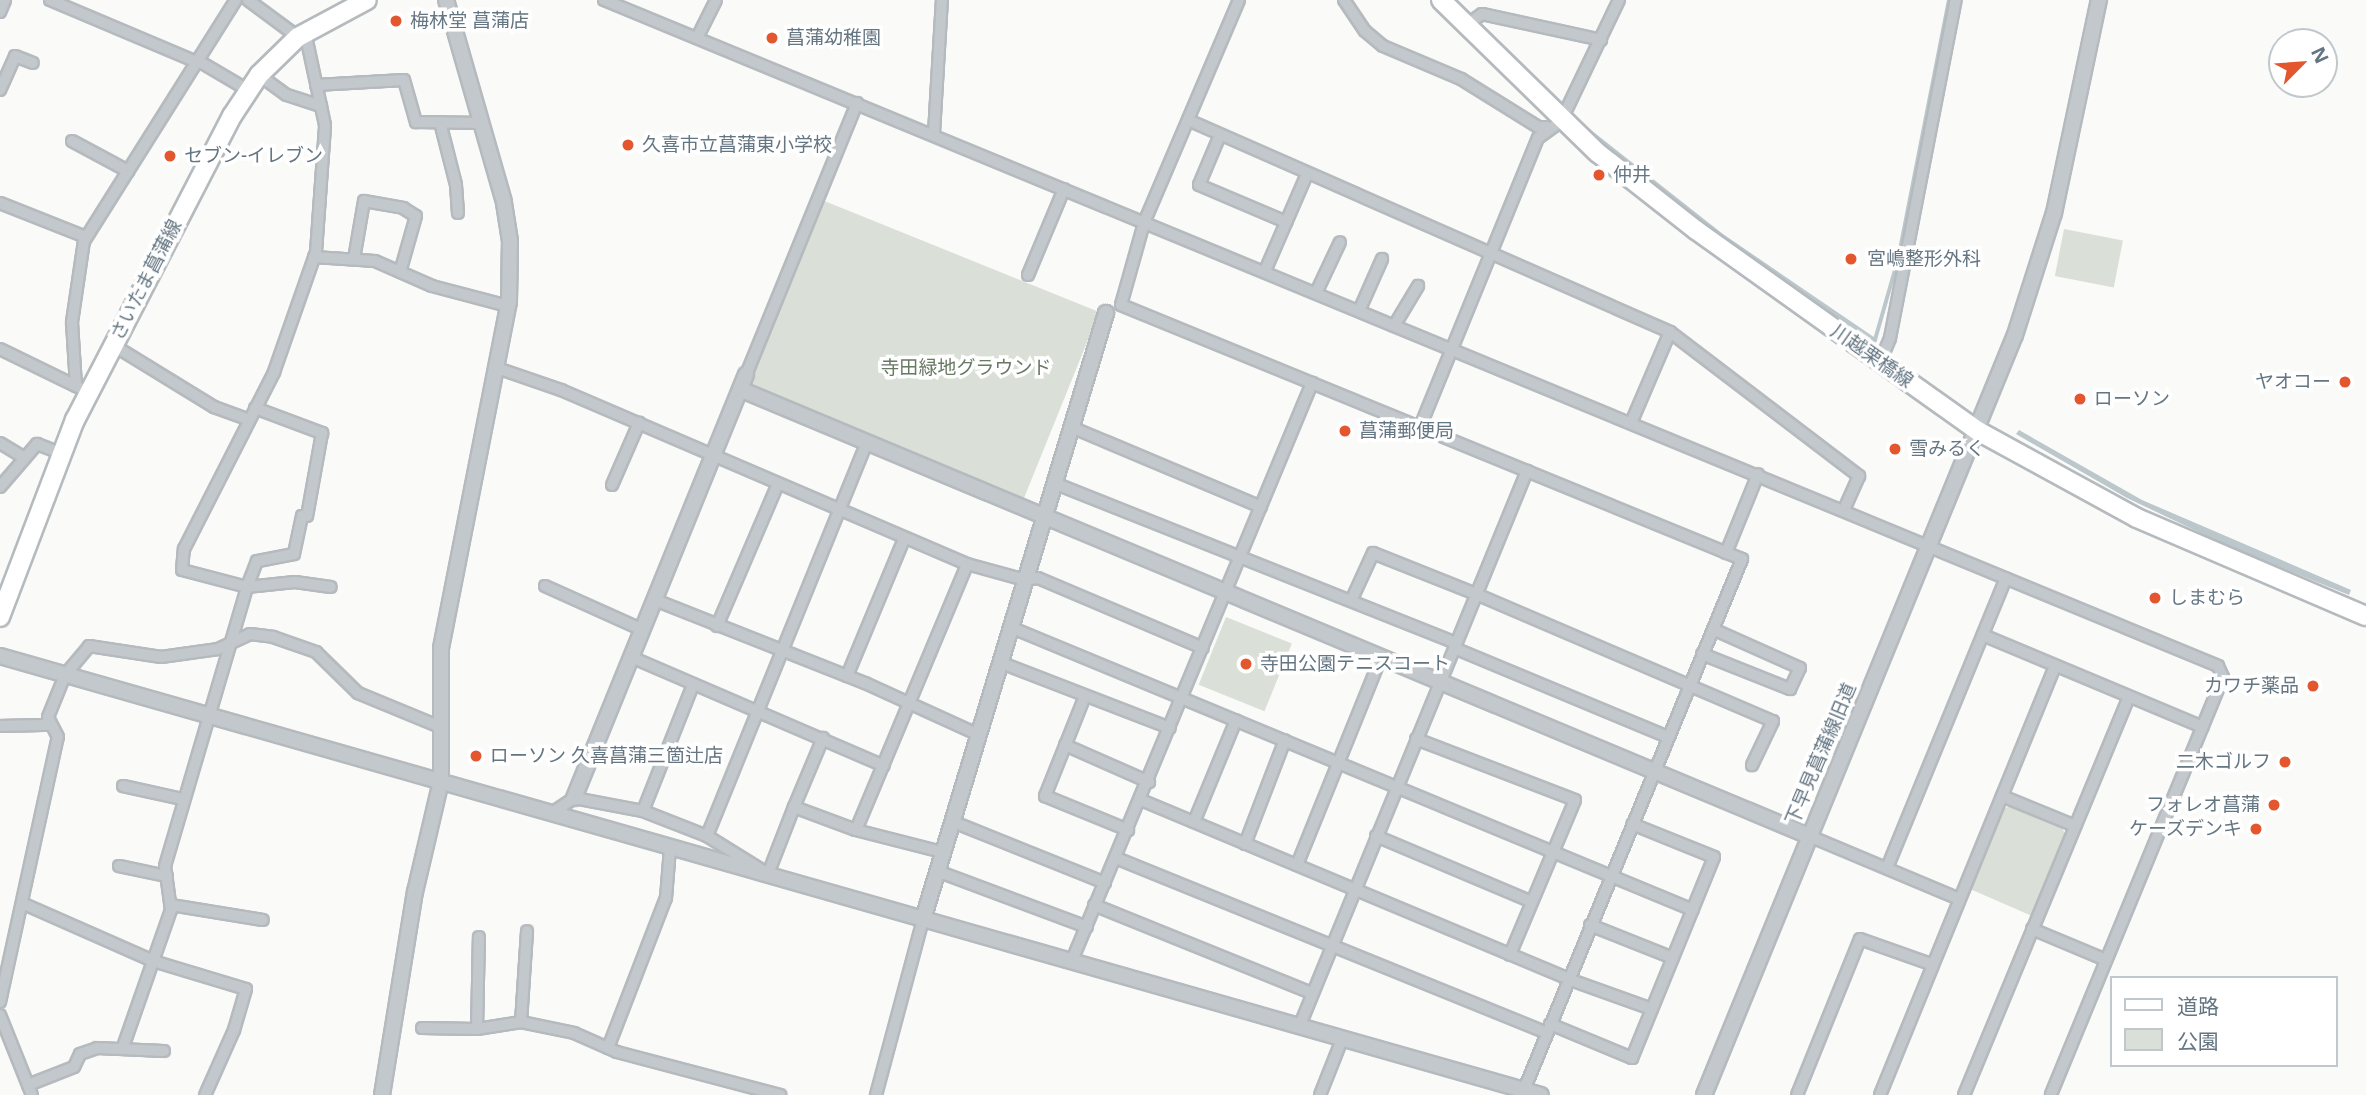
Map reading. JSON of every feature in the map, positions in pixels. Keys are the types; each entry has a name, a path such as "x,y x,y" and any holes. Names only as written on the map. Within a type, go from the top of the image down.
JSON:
{"main road":[{"name":"さいたま菖蒲線","path":"0,617 82,389 113,345 248,90 259,75 302,35 367,0"},
{"name":"川越栗橋線","path":"1441,0 1554,124 1696,230 1978,431 2084,492 2169,534 2365,613"}],"street":[{"path":"0,12 5,0"},
{"path":"50,0 197,61 248,90"},
{"path":"82,389 74,289 86,237 236,0"},
{"path":"248,0 302,35 325,125 323,184 314,257 287,341 184,549 182,570 247,587 295,582 331,587"},
{"path":"382,1095 415,892 441,781 441,648 508,306 510,241 483,123 446,0"},
{"path":"604,0 934,133 1452,351 1844,509 2217,666 2223,677 2051,1095"},
{"path":"697,38 716,0"},
{"path":"934,133 942,0"},
{"path":"1239,0 1144,223 1121,305 1742,559 1524,1090"},
{"path":"1344,0 1365,31 1383,46 1461,79 1538,127 1554,124"},
{"path":"1465,26 1482,14 1485,0"},
{"path":"1420,427 1538,138 1554,124 1601,40 1619,0"},
{"path":"1880,362 1890,338 1956,0"},
{"name":"下早見菖蒲線旧道","path":"1704,1095 1807,835 1978,431 2046,244 2099,0"},
{"path":"1482,14 1601,40"},
{"path":"0,90 15,56 33,63"},
{"path":"259,75 287,95 321,106"},
{"path":"316,85 404,80 416,122 483,123"},
{"path":"552,813 574,798 858,103"},
{"path":"1188,120 1670,332 1858,476 1844,509"},
{"path":"440,122 456,185 458,213"},
{"path":"1220,135 1199,185 1286,222"},
{"path":"72,141 128,171"},
{"path":"1265,271 1307,174"},
{"path":"1028,275 1064,189"},
{"path":"354,260 365,201 402,208 416,216 400,272"},
{"path":"0,203 86,237"},
{"path":"1316,293 1340,242"},
{"path":"314,257 375,261 432,286 508,306"},
{"path":"1359,311 1382,259"},
{"path":"1394,326 1418,286"},
{"path":"876,1095 951,821 1107,313"},
{"path":"1631,423 1670,332"},
{"path":"113,345 214,407 249,420"},
{"path":"0,349 82,389"},
{"path":"497,368 714,454 967,565 1025,580 1038,578 1203,648"},
{"path":"1073,958 1149,782 1312,383"},
{"path":"742,390 1959,900"},
{"path":"122,1047 171,905 167,876 182,799 211,716 247,587 257,561 294,554 302,516 307,516 322,433 255,408"},
{"path":"612,485 639,423"},
{"path":"1071,428 1261,507"},
{"path":"0,443 25,458"},
{"path":"0,487 37,444 61,453"},
{"path":"706,836 866,444"},
{"path":"1300,1025 1527,471"},
{"path":"1726,552 1758,474"},
{"path":"1054,483 1351,601 1668,737"},
{"path":"717,626 778,484"},
{"path":"847,676 904,539"},
{"path":"1351,601 1373,553 1476,594 1690,683 1773,721 1752,765"},
{"path":"856,830 967,565"},
{"path":"1886,869 2006,578"},
{"path":"545,586 643,630"},
{"path":"654,600 847,676 977,734"},
{"path":"1010,627 1397,787 1555,849 1693,909"},
{"path":"1702,654 1790,689 1800,668 1713,629"},
{"path":"0,1002 24,904 58,737 49,725 48,717 65,675 89,646 161,657 232,645 250,634 297,643 316,652 358,693 440,727"},
{"path":"1983,635 2203,727"},
{"path":"0,656 670,848 1073,958 1541,1095"},
{"path":"631,657 884,766"},
{"path":"1297,865 1381,657"},
{"path":"999,662 1170,728"},
{"path":"1880,1095 1931,964 2055,666"},
{"path":"643,811 693,685"},
{"path":"1085,696 1045,796 1128,830"},
{"path":"1964,1095 2129,697"},
{"path":"1194,822 1236,720"},
{"path":"0,726 49,725"},
{"path":"768,874 823,738"},
{"path":"1416,739 1575,800 1510,955"},
{"path":"1245,844 1285,740"},
{"path":"1065,745 1149,782"},
{"path":"123,786 182,799"},
{"path":"2002,796 2076,826"},
{"path":"574,798 643,811 706,836 768,874"},
{"path":"1141,800 1568,979 1652,1009"},
{"path":"794,807 856,830 942,852"},
{"path":"951,821 1105,883"},
{"path":"1116,858 1331,948 1632,1058 1714,858 1632,824"},
{"path":"1376,836 1532,902"},
{"path":"608,1048 666,898 670,848"},
{"path":"119,866 167,876"},
{"path":"937,871 1087,927"},
{"path":"24,904 153,961 246,989 234,1030 205,1095"},
{"path":"171,905 263,920"},
{"path":"1094,905 1312,993"},
{"path":"1590,925 1673,958"},
{"path":"2032,929 2106,960"},
{"path":"521,1022 527,931"},
{"path":"477,1029 479,937"},
{"path":"1797,1095 1860,939 1931,964"},
{"path":"0,1014 30,1090 74,1067 80,1054 122,1047 164,1051"},
{"path":"422,1028 477,1029 521,1022 573,1033 608,1048 780,1095"},
{"path":"1320,1095 1343,1037"}],"green space":[{"name":"寺田緑地グラウンド","path":"822,200 1099,312 1024,498 747,386"},
{"path":"2064,229 2123,240 2114,288 2055,276"},
{"name":"寺田公園テニスコート","path":"1226,617 1292,644 1264,711 1199,685"},
{"path":"2013,805 2060,825 2066,835 2032,916 1970,889 2003,809"}],"shaded area":[{"path":"2019,430 2142,500 2351,590 2349,595 2226,545 2127,498 2016,434"}],"waterway":[{"path":"1455,0 1473,19"},
{"path":"1584,127 1724,237 1875,340 1898,260 1949,0"}],"place":[{"name":"梅林堂 菖蒲店","path":"396,21"},
{"name":"菖蒲幼稚園","path":"772,38"},
{"name":"久喜市立菖蒲東小学校","path":"628,145"},
{"name":"セブン-イレブン","path":"170,156"},
{"name":"仲井","path":"1599,175"},
{"name":"宮嶋整形外科","path":"1851,259"},
{"name":"ヤオコー","path":"2345,382"},
{"name":"ローソン","path":"2080,399"},
{"name":"菖蒲郵便局","path":"1345,431"},
{"name":"雪みるく","path":"1895,449"},
{"name":"しまむら","path":"2155,598"},
{"name":"寺田公園テニスコート","path":"1246,664"},
{"name":"カワチ薬品","path":"2313,686"},
{"name":"ローソン 久喜菖蒲三箇辻店","path":"476,756"},
{"name":"二木ゴルフ","path":"2285,762"},
{"name":"フォレオ菖蒲","path":"2274,805"},
{"name":"ケーズデンキ","path":"2256,829"}]}
